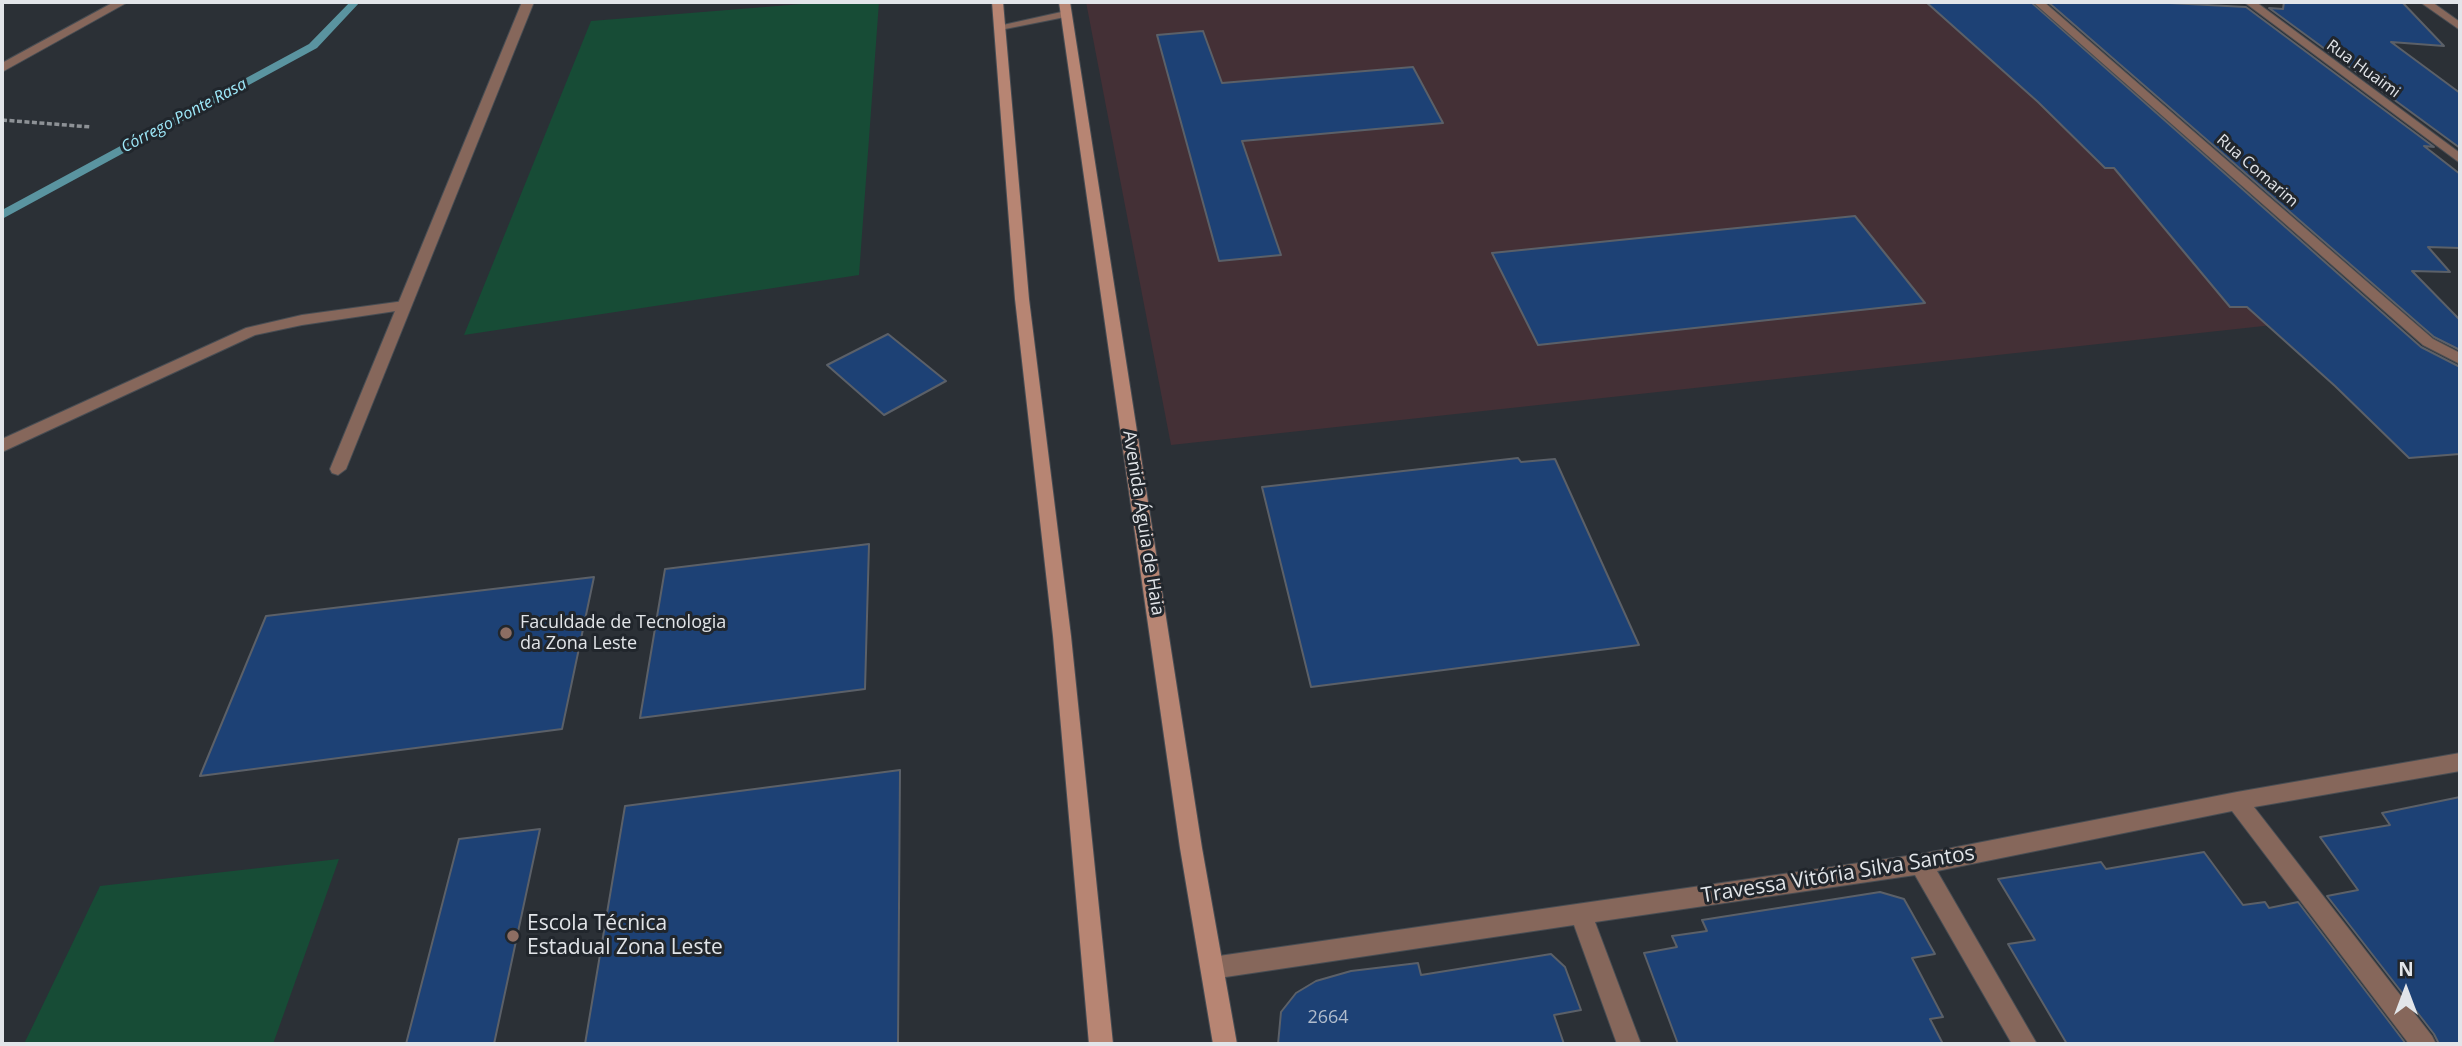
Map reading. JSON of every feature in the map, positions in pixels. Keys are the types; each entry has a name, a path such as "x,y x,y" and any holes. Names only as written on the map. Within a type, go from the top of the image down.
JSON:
{"main road":[{"path":"997,2 1022,299 1062,636 1101,1044"},
{"name":"Avenida Águia de Haia","path":"1065,8 1191,848 1225,1044"}],"street":[{"path":"2,68 122,2"},
{"path":"338,469 528,2"},
{"name":"Rua Comarim","path":"2038,2 2428,342 2460,359"},
{"name":"Rua Huaimi","path":"2249,2 2460,159"},
{"path":"2425,2 2460,27"},
{"path":"1000,27 1065,8"},
{"path":"2,446 251,331 302,320 404,306"},
{"name":"Travessa Vitória Silva Santos","path":"1212,968 1922,864 2237,801 2460,762"},
{"path":"2237,801 2424,1044"},
{"path":"1922,864 2025,1044"},
{"path":"1581,914 1629,1044"}],"path":[{"path":"2,120 91,127"}],"shaded area":[{"path":"1086,2 1944,2 2151,198 2273,325 1171,445"}],"green space":[{"path":"827,2 879,2 859,275 464,335 591,21"},
{"path":"339,859 273,1044 24,1044 100,886"}],"building":[{"path":"1926,2 2031,2 2421,347 2460,367 2460,454 2409,458 2335,386 2247,307 2230,307 2114,168 2105,168 2038,102"},
{"path":"2048,2 2150,2 2246,7 2434,147 2424,146 2460,174 2460,248 2428,247 2450,272 2412,271 2460,320 2460,350 2434,337"},
{"path":"2284,2 2402,2 2444,46 2391,42 2460,93 2460,148 2269,8 2283,9"},
{"path":"1203,31 1222,83 1413,67 1443,123 1242,141 1281,255 1219,261 1157,35"},
{"path":"1855,216 1925,303 1538,345 1492,253"},
{"path":"888,334 946,381 884,415 827,365"},
{"path":"1518,458 1521,462 1555,459 1639,645 1311,687 1262,487"},
{"path":"869,544 865,689 640,718 665,569"},
{"path":"594,577 562,729 200,776 266,616"},
{"path":"900,770 898,1044 585,1044 625,806"},
{"path":"2460,797 2460,1044 2439,1044 2327,896 2358,890 2320,837 2390,825 2382,813"},
{"path":"540,829 494,1044 406,1044 459,839"},
{"path":"2204,852 2243,905 2265,902 2269,908 2298,902 2406,1044 2067,1044 2008,944 2035,940 1998,879 2101,862 2106,869"},
{"path":"1880,892 1904,899 1935,954 1912,958 1943,1017 1930,1019 1943,1044 1678,1044 1644,953 1677,947 1672,936 1707,931 1702,920"},
{"path":"1551,954 1565,967 1581,1010 1554,1015 1564,1044 1278,1044 1281,1012 1296,993 1316,981 1351,971 1418,963 1421,975"}],"waterway":[{"name":"Córrego Ponte Rasa","path":"2,215 313,46 355,2"}],"place":[{"name":"Faculdade de Tecnologia da Zona Leste","path":"506,633"},
{"name":"Escola Técnica Estadual Zona Leste","path":"513,936"}]}
